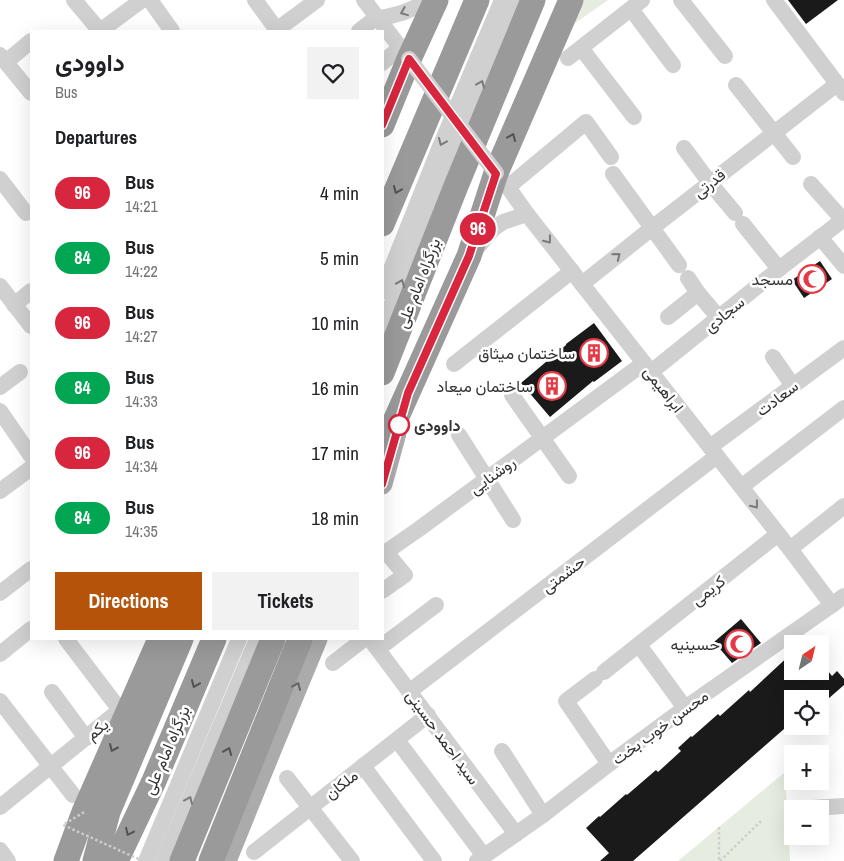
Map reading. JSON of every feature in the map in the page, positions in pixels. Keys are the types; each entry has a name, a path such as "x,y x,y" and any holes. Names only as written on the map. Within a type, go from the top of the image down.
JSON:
{"highway":[{"path":"384,119 405,54 436,0"},
{"path":"384,219 477,0"},
{"name":"بزرگراه امام علی","path":"384,368 470,150 533,0"},
{"path":"384,446 502,180 571,0"},
{"path":"66,861 79,804 160,640"},
{"path":"95,861 108,812 181,640"},
{"name":"بزرگراه امام علی","path":"116,861 154,781 214,640"},
{"path":"182,861 273,640"},
{"path":"211,861 300,640"}],"main road":[{"path":"384,477 408,393"},
{"path":"226,861 317,640"}],"street":[{"path":"74,0 99,30"},
{"path":"101,30 142,0"},
{"path":"150,0 171,30"},
{"path":"255,0 275,30"},
{"path":"277,30 317,0"},
{"path":"364,0 405,54 384,62"},
{"path":"361,30 377,17 392,16 406,12 428,0"},
{"path":"384,287 439,149 502,0"},
{"path":"384,323 482,80 518,0"},
{"path":"681,0 724,56"},
{"path":"774,0 841,89"},
{"path":"568,58 636,4 672,64"},
{"path":"30,42 2,59 30,92"},
{"path":"581,48 634,117"},
{"name":"ابراهیمی","path":"405,54 527,214 778,534 838,600"},
{"path":"736,85 793,157"},
{"name":"قدرتی","path":"454,364 652,228 774,132 841,89"},
{"path":"502,180 586,122 611,157"},
{"path":"684,148 779,270"},
{"path":"613,174 698,293 719,318"},
{"path":"1,183 26,213"},
{"path":"811,184 843,220"},
{"path":"469,256 503,222 527,214"},
{"name":"سجادی","path":"648,368 719,318 843,220"},
{"path":"820,237 844,266"},
{"path":"0,286 30,325"},
{"path":"14,305 30,292"},
{"path":"668,317 698,293"},
{"name":"سعادت","path":"714,452 793,386 844,348"},
{"path":"773,357 793,386"},
{"name":"روشنایی","path":"384,590 405,575 386,552 542,438 648,368"},
{"path":"0,387 20,372"},
{"path":"512,395 569,476"},
{"path":"741,486 844,408"},
{"path":"0,411 30,455"},
{"path":"459,435 513,520"},
{"name":"حشمتی","path":"410,691 714,452"},
{"path":"0,491 30,469"},
{"path":"790,549 844,506"},
{"name":"کریمی","path":"609,764 566,701 778,534"},
{"path":"0,593 30,570"},
{"name":"محسن خوب بخت","path":"481,859 543,815 685,708 838,600"},
{"path":"384,638 436,604"},
{"path":"0,654 30,630"},
{"name":"یکم","path":"0,807 120,710 67,640"},
{"path":"144,861 239,640"},
{"path":"163,861 257,640"},
{"path":"333,663 363,640"},
{"name":"سید احمد حسینی","path":"374,644 516,834"},
{"path":"638,645 685,708"},
{"path":"52,692 86,738"},
{"path":"0,701 79,804"},
{"name":"ملکان","path":"254,852 428,715"},
{"path":"397,740 481,859"},
{"path":"502,751 543,815"},
{"path":"363,766 434,861"},
{"path":"287,778 352,861"},
{"path":"829,807 844,806"},
{"path":"0,850 8,861"}],"path":[{"path":"79,804 63,825 144,861"},
{"path":"719,827 720,861 761,821"}],"shaded area":[{"path":"573,0 608,0 558,35"},
{"path":"784,773 784,790 786,790 787,800 784,800 784,845 789,845 790,861 678,861"}],"building":[{"path":"788,0 838,0 806,24"},
{"name":"مسجد","path":"820,261 832,279 804,298 792,280"},
{"path":"594,323 622,361 593,381 550,417 521,383 566,344"},
{"name":"حسینیه","path":"741,619 761,643 732,663 714,642"},
{"path":"784,660 784,680 829,680 829,672 832,676 837,671 844,679 844,685 829,698 829,690 784,690 784,729 633,861 600,861 609,853 586,828 656,770 658,772 681,751 678,748 691,736 718,714 720,716 749,690 750,692"}],"bus line":[{"name":"96","path":"384,120 409,59 496,174 469,256 408,393 384,477"}],"place":[{"name":"مسجد","path":"812,279"},
{"name":"ساختمان میثاق","path":"594,353"},
{"name":"ساختمان میعاد","path":"552,386"},
{"name":"داوودی","path":"399,425"},
{"name":"حسینیه","path":"739,644"}]}
